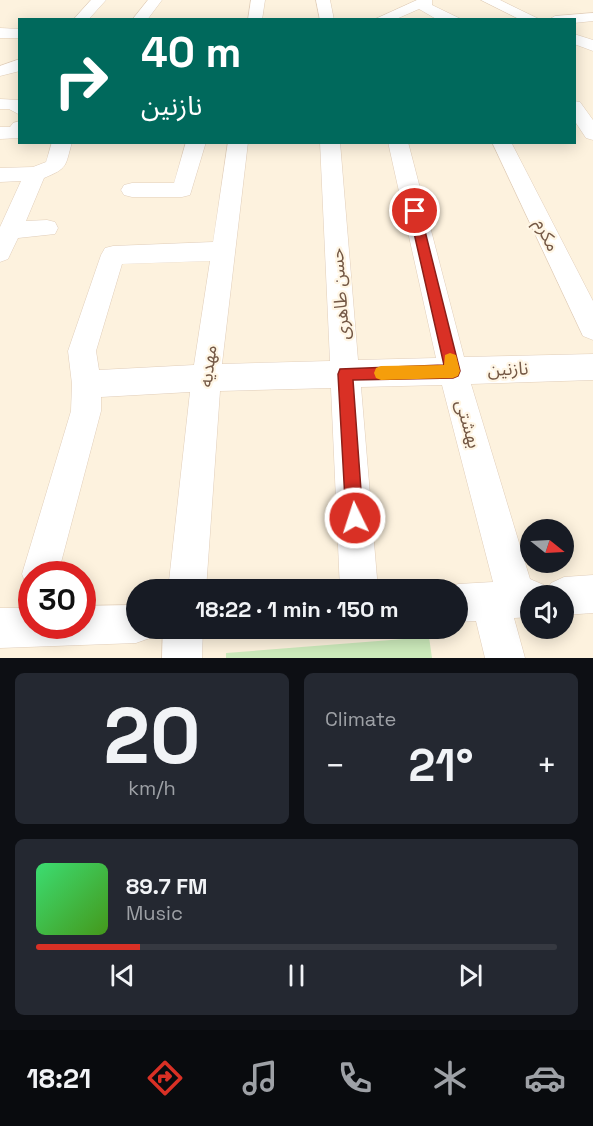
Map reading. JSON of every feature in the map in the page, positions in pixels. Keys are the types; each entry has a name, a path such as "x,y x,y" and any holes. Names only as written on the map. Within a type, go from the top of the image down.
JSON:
{"street":[{"path":"82,18 99,0"},
{"path":"141,18 155,0"},
{"path":"255,18 258,0"},
{"path":"323,0 327,18"},
{"path":"487,0 529,17"},
{"path":"487,0 492,7 494,18"},
{"path":"519,0 526,8 529,17"},
{"path":"385,18 424,1 425,7 438,15 449,18"},
{"path":"566,6 577,18 593,17"},
{"path":"0,33 18,34"},
{"path":"576,40 593,47"},
{"path":"0,71 18,65"},
{"path":"0,104 14,104 18,108"},
{"path":"576,106 593,105"},
{"path":"576,109 593,134"},
{"path":"0,133 16,133 18,130"},
{"path":"0,175 35,174 55,166 61,144"},
{"path":"132,190 166,198 183,190 195,144"},
{"name":"مهدیه","path":"188,579 206,378 238,144"},
{"name":"حسن طاهری","path":"330,144 358,579"},
{"name":"بهشتی","path":"398,144 453,371 499,600 505,658"},
{"name":"مکرم","path":"502,144 593,328"},
{"path":"0,252 35,174"},
{"path":"10,230 47,228"},
{"path":"44,561 86,411 87,384 82,351 113,255 223,251"},
{"name":"نازنین","path":"87,384 206,378 593,367"},
{"path":"574,595 593,594"},
{"path":"96,623 126,624"},
{"path":"182,658 183,639"}],"green space":[{"path":"429,639 432,658 226,658 226,653"}],"slow traffic":[{"path":"381,373 453,371 450,360"}],"route":[{"path":"355,518 345,374 453,371 415,211"}]}
